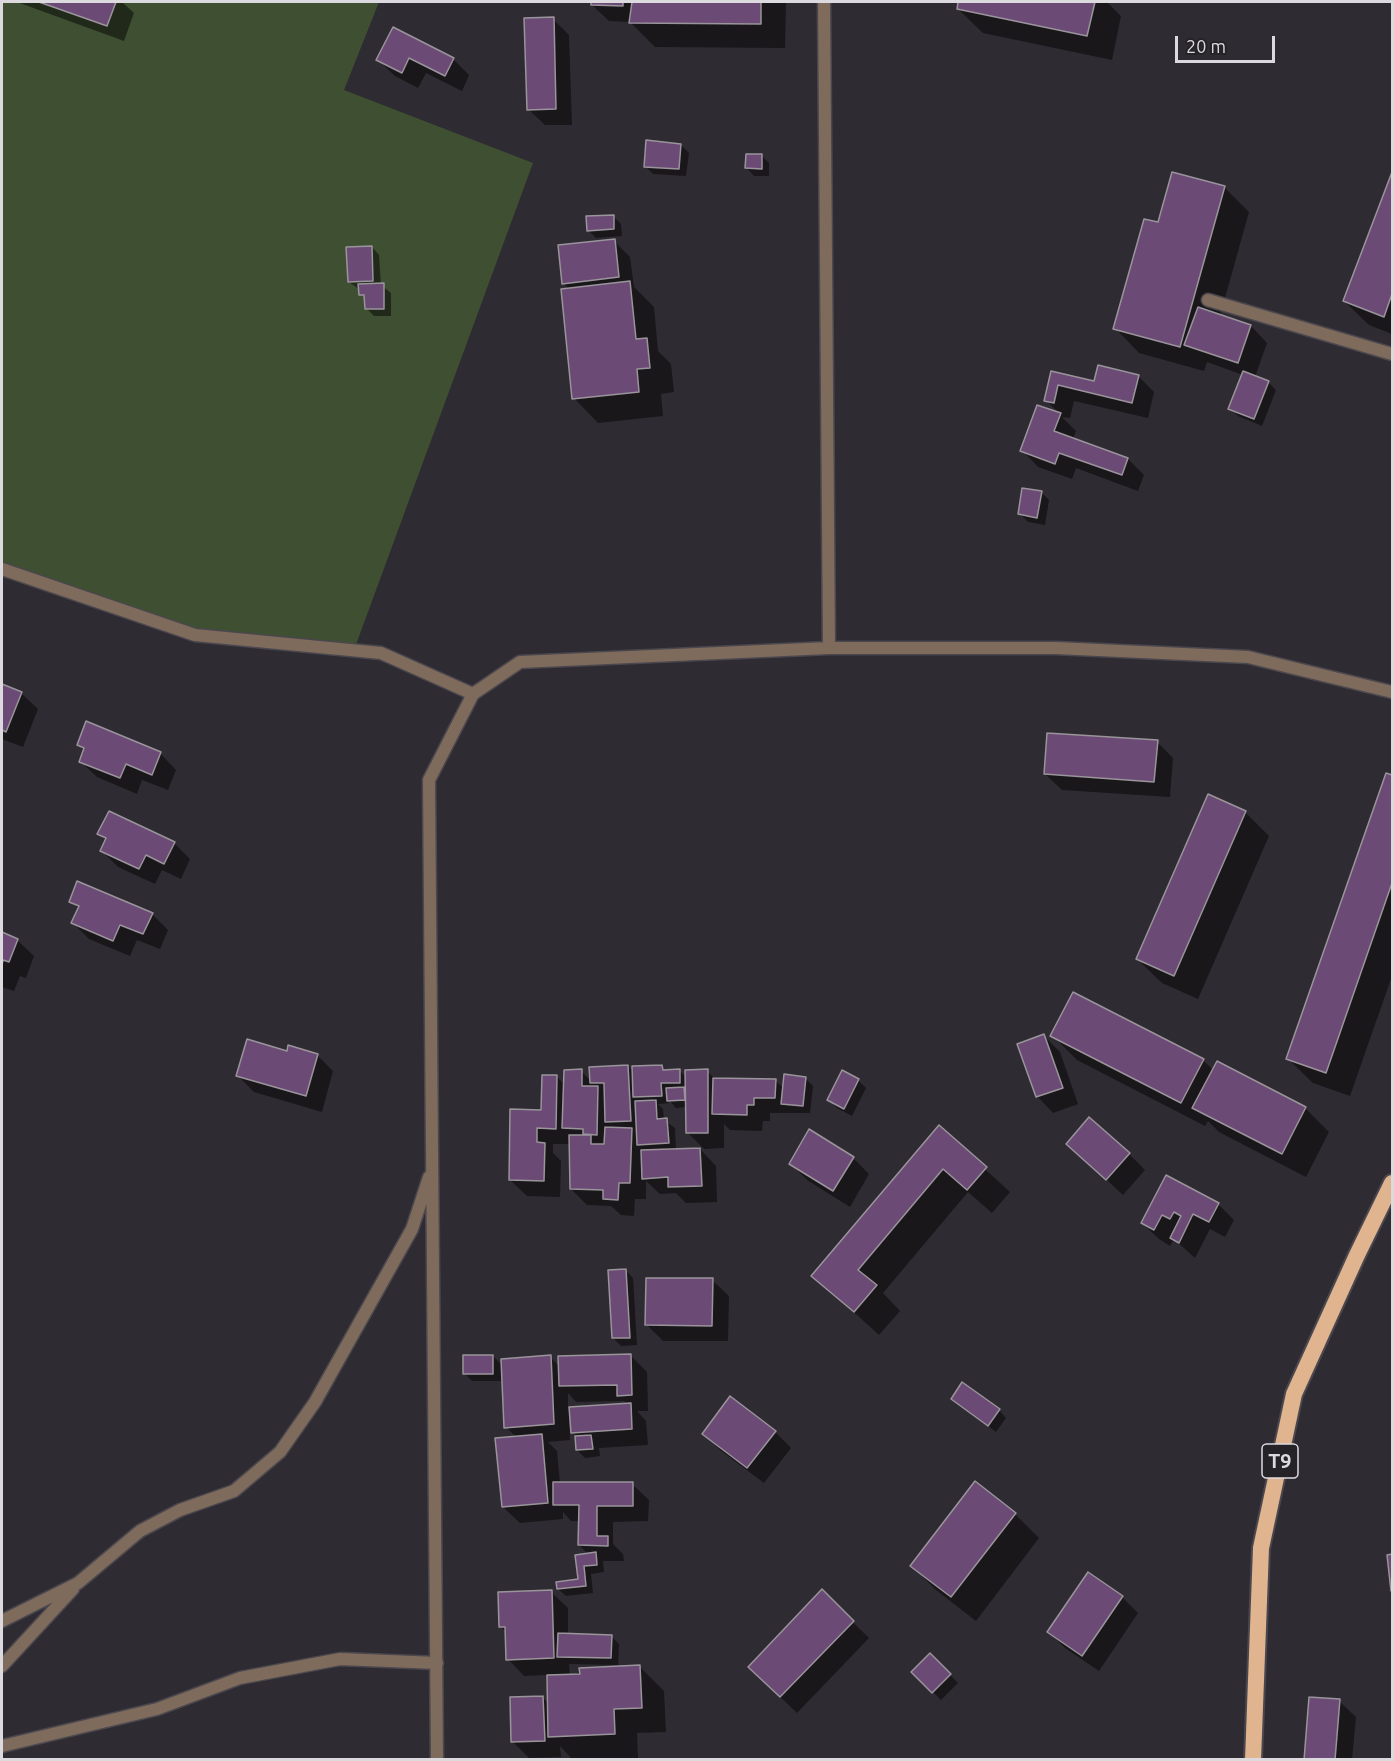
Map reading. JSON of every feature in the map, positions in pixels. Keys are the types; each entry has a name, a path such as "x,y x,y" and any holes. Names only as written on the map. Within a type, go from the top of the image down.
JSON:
{"highway":[{"name":"T9","path":"1253,1760 1261,1548 1294,1394 1356,1255 1392,1183"}],"street":[{"path":"825,2 829,648"},
{"path":"1208,300 1392,354"},
{"path":"2,569 195,635 381,653 473,694"},
{"path":"437,1760 429,780 473,694 520,662 829,648 1056,648 1248,657 1392,692"},
{"path":"2,1666 78,1583 140,1531 180,1510 234,1491 280,1452 315,1402 412,1229 432,1167"},
{"path":"2,1621 78,1583"},
{"path":"2,1746 157,1709 240,1678 340,1659 436,1663"}],"green space":[{"path":"2,2 379,2 344,90 533,163 354,650 214,637 2,565"}],"building":[{"path":"39,2 116,2 107,26"},
{"path":"591,2 623,2 623,6 591,5"},
{"path":"632,2 761,2 761,24 629,23"},
{"path":"958,2 1095,2 1087,36 957,9"},
{"path":"554,17 556,109 527,110 524,18"},
{"path":"393,27 454,58 445,76 409,58 402,73 376,60"},
{"path":"646,140 681,144 679,169 644,167"},
{"path":"746,154 762,154 762,169 745,168"},
{"path":"1172,172 1225,186 1180,347 1113,329 1144,219 1158,222"},
{"path":"1392,172 1392,294 1384,317 1343,301"},
{"path":"614,215 614,229 587,231 586,216"},
{"path":"615,239 619,277 562,284 558,245"},
{"path":"372,246 373,281 348,282 346,247"},
{"path":"630,281 636,339 647,338 650,368 637,369 639,392 572,399 561,289"},
{"path":"384,283 384,309 365,309 364,295 359,295 358,284"},
{"path":"1198,307 1251,325 1238,363 1184,345"},
{"path":"1098,365 1139,375 1132,403 1058,385 1054,403 1044,401 1051,371 1094,381"},
{"path":"1243,371 1269,381 1254,419 1228,409"},
{"path":"1037,405 1061,413 1054,431 1128,458 1122,475 1059,453 1055,464 1020,451"},
{"path":"1022,488 1042,491 1037,518 1018,514"},
{"path":"2,684 22,692 6,732 2,730"},
{"path":"86,721 161,752 152,775 126,764 120,778 79,762 84,748 77,745"},
{"path":"1047,733 1158,740 1154,782 1044,774"},
{"path":"1386,773 1392,775 1392,883 1326,1073 1286,1059"},
{"path":"1208,794 1246,811 1174,976 1136,959"},
{"path":"109,811 175,842 164,864 146,855 139,869 100,851 106,838 97,834"},
{"path":"77,881 153,913 143,934 120,925 113,941 71,923 79,906 69,902"},
{"path":"2,932 18,939 9,962 3,960 2,965"},
{"path":"1073,992 1204,1059 1181,1103 1050,1036"},
{"path":"1044,1034 1063,1088 1036,1097 1017,1044"},
{"path":"247,1039 287,1051 288,1045 318,1054 306,1096 236,1076"},
{"path":"1217,1061 1306,1107 1282,1154 1192,1108"},
{"path":"628,1065 631,1121 605,1122 604,1083 590,1083 589,1067"},
{"path":"662,1065 663,1070 680,1069 680,1083 661,1083 662,1096 633,1097 632,1066"},
{"path":"582,1069 582,1086 598,1086 597,1135 583,1134 583,1129 562,1128 564,1070"},
{"path":"708,1069 708,1133 686,1133 685,1070"},
{"path":"842,1070 859,1079 844,1109 827,1100"},
{"path":"784,1074 806,1077 803,1106 781,1104"},
{"path":"542,1075 557,1075 556,1129 537,1128 537,1142 545,1143 544,1181 509,1180 510,1109 541,1110"},
{"path":"713,1078 776,1079 775,1098 754,1098 754,1105 747,1105 747,1115 712,1114"},
{"path":"684,1087 685,1100 667,1101 666,1088"},
{"path":"656,1100 657,1119 667,1118 669,1143 637,1145 635,1101"},
{"path":"1089,1117 1130,1153 1106,1180 1066,1144"},
{"path":"939,1125 987,1167 967,1190 943,1169 858,1270 877,1285 854,1312 811,1276"},
{"path":"605,1127 632,1128 630,1183 619,1183 618,1200 603,1199 603,1190 570,1189 569,1135 591,1135 591,1144 604,1144"},
{"path":"809,1129 854,1157 833,1191 789,1164"},
{"path":"700,1148 702,1186 668,1187 668,1177 642,1179 641,1150"},
{"path":"1166,1175 1219,1203 1209,1222 1193,1214 1179,1243 1170,1238 1181,1216 1174,1212 1170,1219 1162,1215 1154,1230 1141,1223"},
{"path":"626,1269 630,1338 612,1338 608,1270"},
{"path":"646,1278 713,1278 712,1326 645,1325"},
{"path":"631,1354 632,1395 617,1396 617,1385 559,1386 558,1356"},
{"path":"463,1355 493,1355 493,1374 463,1374"},
{"path":"551,1355 554,1424 504,1428 501,1359"},
{"path":"962,1382 1000,1409 988,1426 951,1399"},
{"path":"730,1396 776,1431 747,1468 702,1434"},
{"path":"631,1403 632,1429 571,1433 569,1407"},
{"path":"542,1434 548,1503 502,1507 495,1438"},
{"path":"591,1435 593,1449 576,1450 575,1436"},
{"path":"975,1481 1016,1513 951,1597 910,1566"},
{"path":"553,1482 633,1482 633,1506 597,1506 597,1536 608,1536 608,1546 578,1545 579,1505 553,1505"},
{"path":"596,1552 597,1565 584,1566 586,1586 557,1589 556,1582 578,1579 575,1555"},
{"path":"1392,1554 1392,1591 1391,1591 1387,1555"},
{"path":"1088,1572 1123,1596 1082,1656 1047,1632"},
{"path":"822,1589 854,1621 780,1697 748,1667"},
{"path":"552,1590 554,1658 506,1660 505,1627 499,1627 498,1592"},
{"path":"558,1633 612,1635 611,1658 557,1657"},
{"path":"930,1653 951,1674 932,1693 911,1672"},
{"path":"640,1665 642,1708 614,1709 615,1734 548,1737 547,1675 580,1674 579,1668"},
{"path":"543,1696 545,1741 511,1742 510,1697"},
{"path":"1309,1697 1340,1699 1335,1760 1304,1760"}]}
